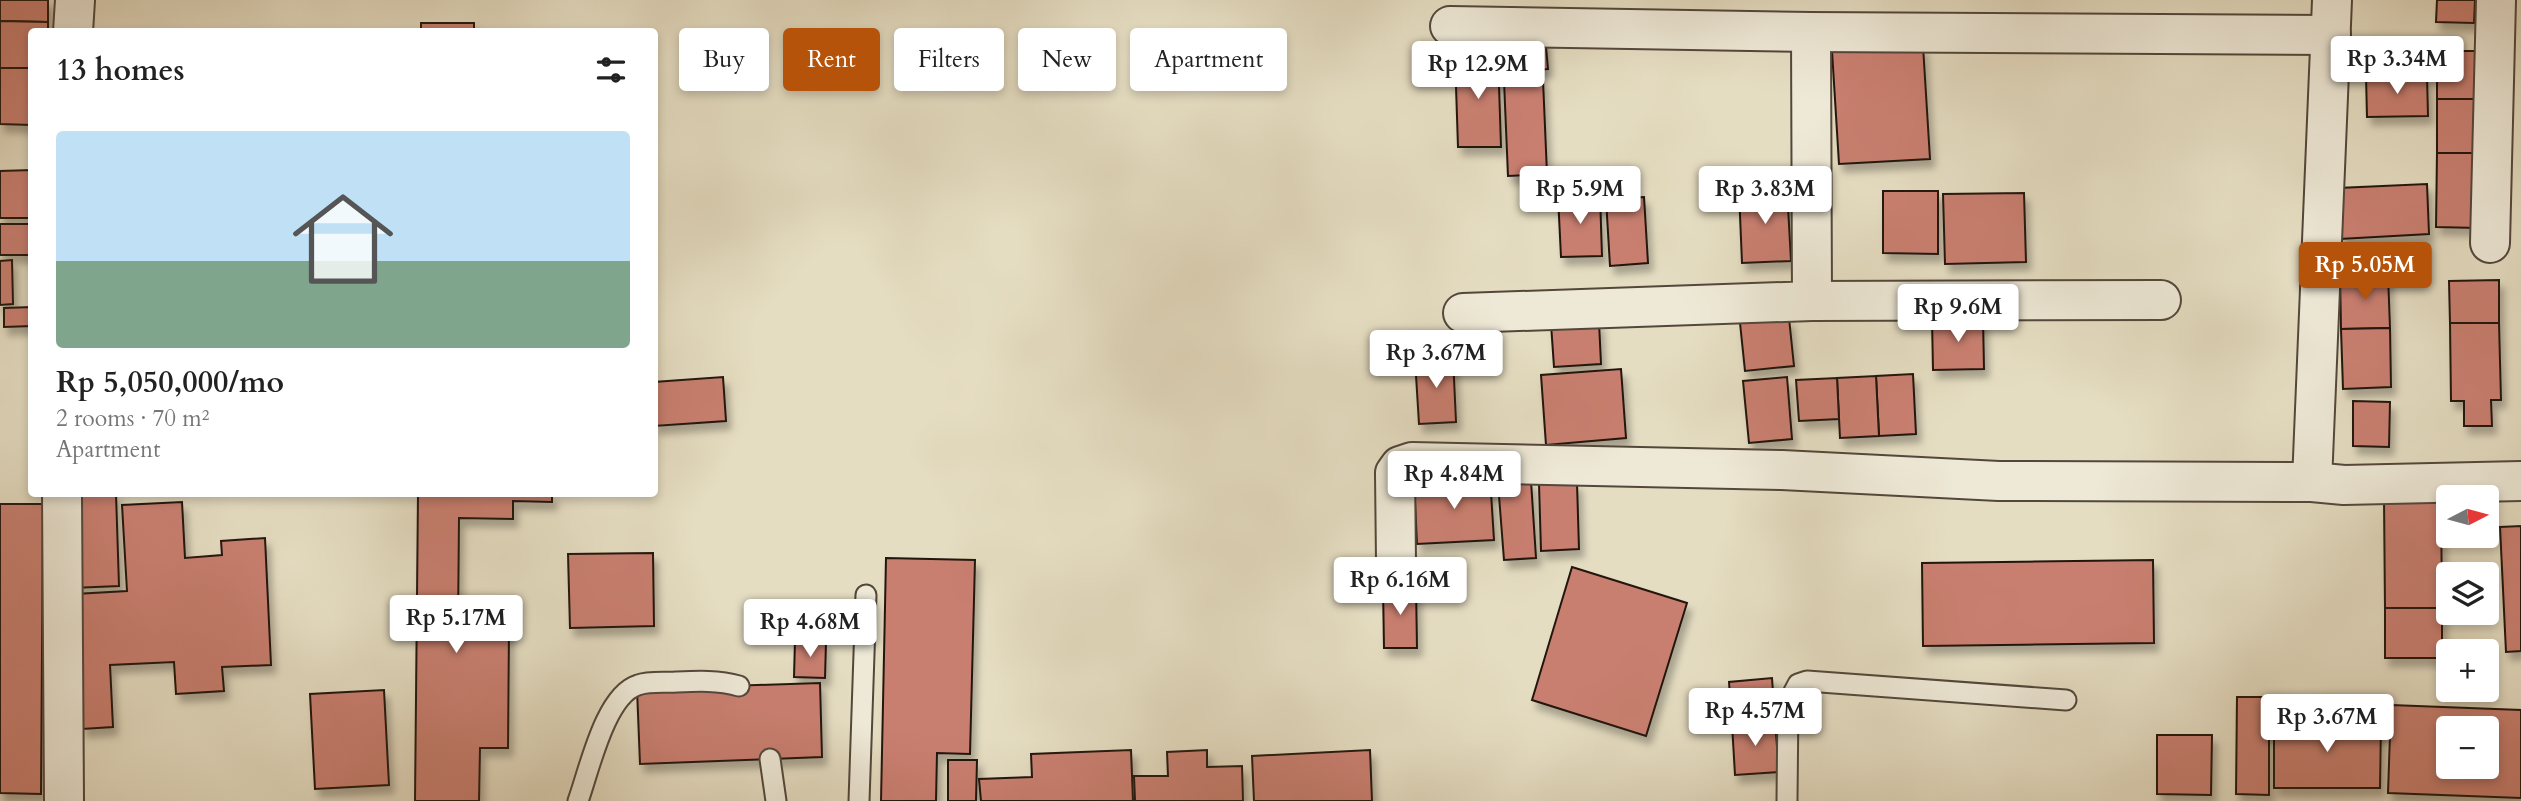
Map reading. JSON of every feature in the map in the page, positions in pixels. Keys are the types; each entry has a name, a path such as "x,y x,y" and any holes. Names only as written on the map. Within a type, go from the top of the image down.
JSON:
{"street":[{"path":"73,28 75,0"},
{"path":"2490,243 2496,0"},
{"path":"1450,26 1811,32 2331,18 2312,482"},
{"path":"1811,32 1812,301"},
{"path":"1463,313 1812,301 2161,300"},
{"path":"1396,561 1395,473 1406,462 1782,470 1999,481 2312,482 2344,485 2521,481"},
{"path":"62,497 64,801"}],"lane":[{"path":"859,801 866,595"},
{"path":"578,801 612,708 626,691 639,684 698,681 722,681 739,686"},
{"path":"1787,801 1788,703 1798,684 1807,681 2066,700"},
{"path":"770,759 776,801"}],"building":[{"path":"0,0 48,0 48,22 0,21"},
{"path":"2437,0 2475,0 2474,23 2436,22"},
{"path":"0,21 48,22 48,28 28,28 28,68 0,68"},
{"path":"421,23 474,23 474,28 421,28"},
{"path":"1545,36 1548,69 1514,71 1511,39"},
{"path":"1923,46 1930,159 1839,164 1832,51"},
{"path":"2437,51 2478,51 2478,99 2437,99"},
{"path":"1498,55 1501,147 1458,147 1455,56"},
{"path":"0,68 28,68 28,125 0,124"},
{"path":"2366,76 2427,76 2428,116 2367,117"},
{"path":"1543,80 1547,174 1508,176 1504,81"},
{"path":"2437,99 2478,99 2478,153 2437,153"},
{"path":"2437,153 2478,153 2478,228 2436,227"},
{"path":"28,170 28,218 0,218 0,171"},
{"path":"2427,184 2429,234 2340,239 2338,188"},
{"path":"1787,188 1791,261 1742,263 1739,191"},
{"path":"1883,191 1938,191 1938,254 1883,253"},
{"path":"2024,193 2026,262 1945,264 1943,194"},
{"path":"1600,195 1602,256 1561,257 1558,196"},
{"path":"1644,197 1648,263 1610,266 1606,199"},
{"path":"0,224 28,224 28,255 0,255"},
{"path":"12,260 13,304 0,305 0,261"},
{"path":"2388,275 2390,328 2341,329 2340,276"},
{"path":"2499,280 2499,323 2450,323 2449,281"},
{"path":"28,307 28,326 4,327 4,308"},
{"path":"1789,318 1794,366 1745,371 1740,323"},
{"path":"1983,318 1984,369 1933,370 1932,319"},
{"path":"1599,322 1601,364 1554,367 1551,324"},
{"path":"2450,323 2499,323 2501,400 2491,400 2492,426 2464,426 2464,401 2451,401"},
{"path":"2390,328 2391,387 2343,389 2341,329"},
{"path":"1453,357 1456,422 1419,424 1415,359"},
{"path":"1621,369 1626,438 1546,445 1541,375"},
{"path":"1913,374 1916,434 1879,436 1876,376"},
{"path":"1876,376 1879,436 1840,438 1837,378"},
{"path":"723,377 726,421 658,426 658,382"},
{"path":"1787,377 1792,439 1749,443 1743,381"},
{"path":"1837,378 1839,419 1799,421 1796,380"},
{"path":"2353,401 2390,402 2389,447 2353,446"},
{"path":"1490,477 1494,540 1417,544 1414,481"},
{"path":"1531,481 1536,558 1504,560 1498,483"},
{"path":"1577,483 1579,549 1541,551 1539,484"},
{"path":"68,497 116,497 119,586 72,588"},
{"path":"418,497 552,497 552,502 513,501 513,519 459,518 458,627 509,627 508,748 480,748 479,801 415,801"},
{"path":"2384,499 2436,499 2436,548 2441,548 2442,562 2436,562 2436,608 2385,608"},
{"path":"182,502 185,558 222,555 221,541 265,538 271,665 222,667 224,691 176,694 174,662 110,665 113,727 82,729 75,594 127,591 122,505"},
{"path":"0,504 43,504 41,794 0,793"},
{"path":"2521,526 2521,651 2506,652 2500,527"},
{"path":"653,553 654,626 570,628 568,554"},
{"path":"886,558 975,560 970,754 937,753 936,801 881,801"},
{"path":"2153,560 2154,643 1923,646 1922,563"},
{"path":"1572,567 1687,603 1646,736 1532,700"},
{"path":"1383,587 1416,587 1417,648 1384,648"},
{"path":"2385,608 2436,608 2436,625 2442,625 2442,639 2436,639 2436,658 2385,658"},
{"path":"795,640 826,642 825,678 794,677"},
{"path":"1772,678 1775,721 1732,724 1729,682"},
{"path":"820,683 822,757 640,764 637,689"},
{"path":"384,690 389,785 315,789 310,694"},
{"path":"2237,697 2269,697 2269,795 2236,794"},
{"path":"2391,705 2521,710 2521,798 2388,793"},
{"path":"1775,721 1779,772 1735,775 1732,724"},
{"path":"2274,721 2381,721 2380,788 2274,788"},
{"path":"2157,735 2212,735 2211,795 2157,794"},
{"path":"1131,750 1133,801 981,801 979,779 1032,777 1031,754"},
{"path":"1207,750 1207,767 1242,766 1243,801 1135,801 1134,776 1168,776 1167,752"},
{"path":"1370,750 1372,801 1254,801 1252,756"},
{"path":"948,760 977,760 976,801 948,801"}]}
